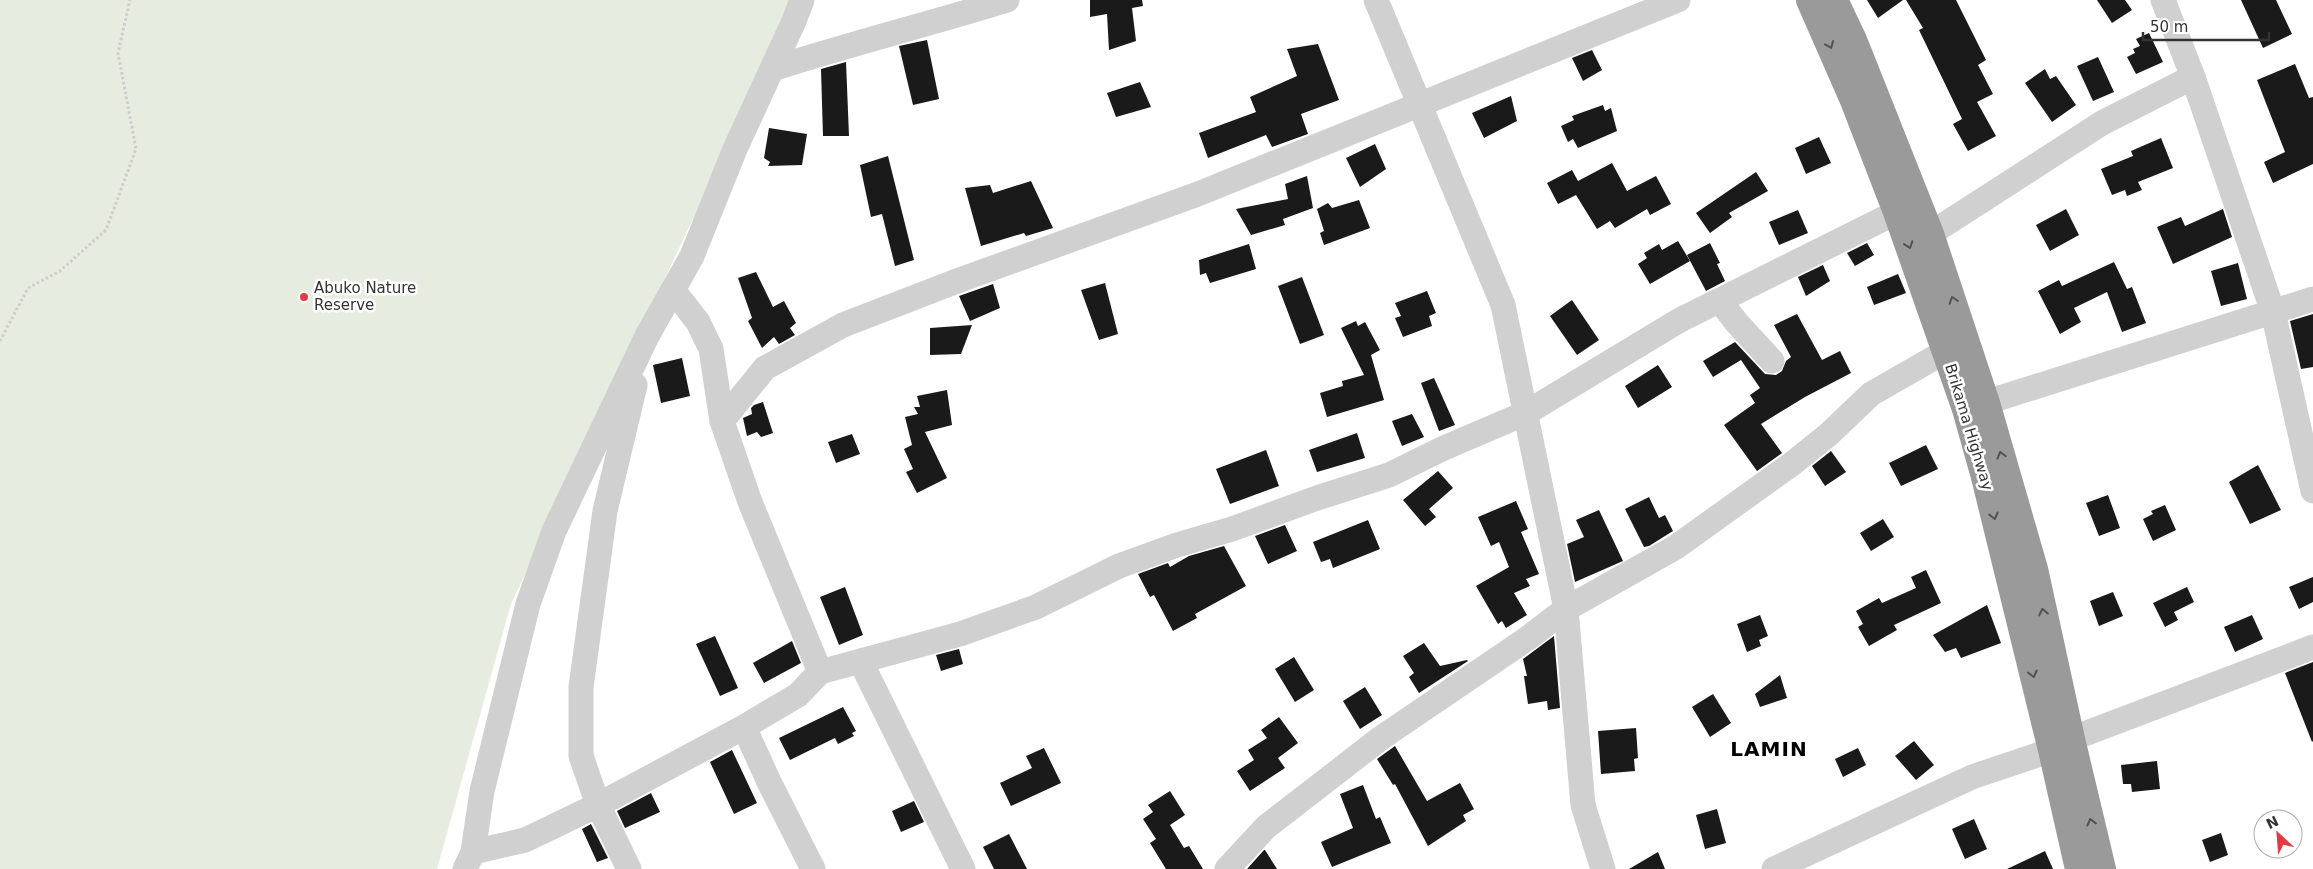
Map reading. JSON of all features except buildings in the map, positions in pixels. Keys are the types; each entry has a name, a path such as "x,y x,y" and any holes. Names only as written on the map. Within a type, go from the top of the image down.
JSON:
{"highway":[{"name":"Brikama Highway","path":"1810,0 1852,98 1897,212 1946,351 1976,406"},
{"name":"Brikama Highway","path":"1834,0 1853,40 1930,234 1976,406 2034,569 2062,745 2079,869"},
{"name":"Brikama Highway","path":"2062,745 2102,869"}],"street":[{"path":"469,861 482,791 528,604 554,531 646,336 692,256 735,149 802,0"},
{"path":"772,69 827,51 919,27 1007,0"},
{"path":"1376,0 1503,305 1566,609 1583,805 1603,869"},
{"path":"722,421 765,368 843,325 957,281 1198,194 1678,0"},
{"path":"2163,0 2194,77 2273,312 2313,491"},
{"path":"1930,234 2102,122 2194,77"},
{"path":"469,861 525,840 598,805 744,727 798,695 820,672 960,634 1036,607 1119,566 1389,475 1444,448 1526,413 1680,320 1897,212"},
{"path":"673,290 698,322 711,349 722,421 750,502 820,672"},
{"path":"1976,406 2313,299"},
{"path":"1720,301 1737,323 1772,361"},
{"path":"628,869 598,805 580,756 581,686 604,511 646,336"},
{"path":"1227,869 1266,827 1381,738 1528,638 1566,609 1676,547 1793,463 1828,435 1871,394 1946,351"},
{"path":"1774,869 1972,777 2062,745 2313,647"},
{"path":"860,662 963,869"},
{"path":"744,727 770,784 814,869"}],"path":[{"path":"0,341 28,288 60,271 106,230 136,149 118,53 130,0"}],"shaded area":[{"name":"Abuko Nature Reserve","path":"0,0 790,0 785,24 511,604 437,869 0,869"}],"place":[{"name":"Abuko Nature Reserve","path":"304,297"}],"district":[{"name":"LAMIN","path":"1769,749"}]}
